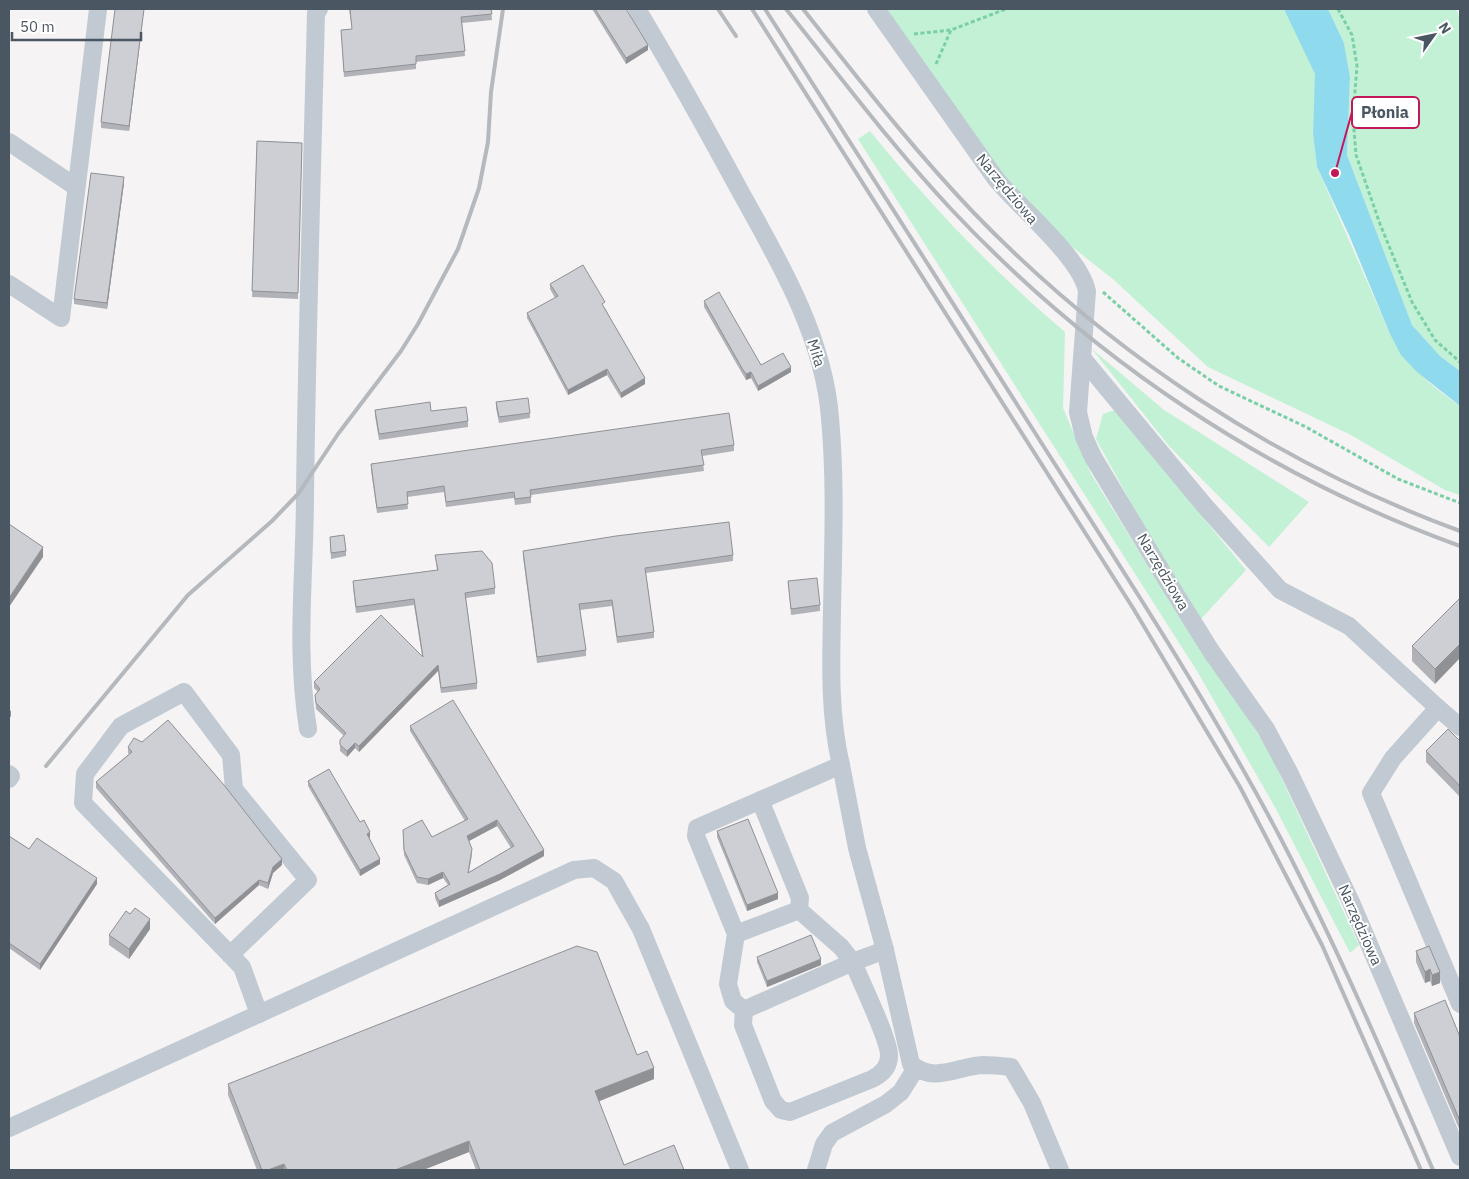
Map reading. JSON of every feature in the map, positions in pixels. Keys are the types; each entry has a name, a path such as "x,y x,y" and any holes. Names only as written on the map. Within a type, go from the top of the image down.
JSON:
{"lane":[{"path":"9,284 61,318 98,9"},
{"path":"308,729 301,687 300,630 305,496 316,13 319,9"},
{"name":"Miła","path":"637,9 685,90 765,236 802,314 821,367 830,417 833,496 831,673 835,740 858,848 885,950 902,1030 911,1064 916,1068"},
{"name":"Narzędziowa","path":"876,9 996,179 1068,256 1085,282 1083,359 1078,412 1088,447 1168,582 1211,651 1266,730 1290,774 1347,894 1460,1157"},
{"path":"9,142 76,187"},
{"path":"1083,359 1204,505 1280,590 1349,626 1460,727"},
{"path":"230,955 308,880 234,789 231,755 184,692 121,726 85,774 82,803 230,955 242,967 259,1014"},
{"path":"1438,708 1393,758 1371,793 1460,1004"},
{"path":"744,1010 733,1001 728,984 736,934 696,836 696,828 841,765"},
{"path":"9,774 11,776 9,779"},
{"path":"760,800 800,898 799,910"},
{"path":"9,1128 574,870 594,868 614,881 641,929 740,1170"},
{"path":"736,934 799,910"},
{"path":"744,1010 743,1025 774,1101 781,1110 790,1112 872,1079 883,1072 886,1066 888,1049 853,962 841,947 799,910"},
{"path":"744,1010 885,950"},
{"path":"816,1170 824,1144 832,1133 886,1104 901,1092 916,1068 932,1075 982,1065 1011,1067 1032,1103 1060,1170"}],"path":[{"path":"896,36 951,30 1006,9"},
{"path":"1338,9 1352,35 1357,66 1353,117 1356,155 1412,302 1435,340 1460,362"},
{"path":"928,84 951,30"},
{"path":"1085,282 1111,298 1178,358 1219,386 1314,431 1398,479 1460,504"}],"green space":[{"path":"886,9 1284,9 1317,71 1313,134 1317,167 1390,334 1412,366 1439,391 1460,406 1460,495 1445,490 1351,435 1208,367 1114,280 1066,242 998,169"},
{"path":"1328,9 1456,9 1460,19 1460,371 1440,356 1412,325 1347,155 1350,77 1344,43"},
{"path":"870,131 915,185 987,261 1065,332 1063,408 1091,474 1167,597 1268,749 1359,945 1350,953 1276,809 1197,671 858,139"},
{"path":"1092,349 1164,410 1309,502 1269,547 1169,446"},
{"path":"1115,410 1246,570 1201,619 1140,519 1096,439 1103,414"}],"water":[{"path":"1284,9 1328,9 1344,43 1350,77 1347,155 1412,325 1440,356 1460,371 1460,406 1417,372 1401,355 1390,334 1349,235 1317,167 1313,134 1315,74"}],"building":[{"path":"115,9 144,9 129,126 101,122"},
{"path":"350,9 491,9 492,14 461,17 465,51 416,56 416,64 344,72 341,30 352,29"},
{"path":"595,9 626,9 648,45 626,58"},
{"path":"257,141 302,143 298,293 252,291"},
{"path":"91,173 124,177 107,303 74,299"},
{"path":"583,265 605,302 602,304 645,378 621,393 607,369 568,390 527,313 558,296 550,284"},
{"path":"719,292 761,365 783,353 791,367 758,386 751,372 746,374 704,301"},
{"path":"528,398 530,413 499,417 496,402"},
{"path":"430,402 431,411 466,407 468,421 379,434 375,410"},
{"path":"729,413 734,445 701,450 704,465 530,490 531,497 515,499 514,492 446,502 444,486 407,492 408,504 377,508 371,464"},
{"path":"729,522 733,555 645,568 654,632 617,637 612,600 579,604 586,650 537,657 523,551 616,536"},
{"path":"9,524 43,547 9,598"},
{"path":"344,535 346,551 331,553 330,537"},
{"path":"482,551 492,563 495,588 465,593 477,683 441,688 438,665 359,746 355,743 347,751 340,745 340,740 346,733 316,703 315,695 320,689 314,682 381,615 423,657 414,599 356,607 353,581 438,570 435,555"},
{"path":"817,578 820,605 791,609 788,581"},
{"path":"1460,598 1460,644 1435,669 1412,646"},
{"path":"453,700 544,850 500,874 439,901 435,893 450,884 443,872 428,879 417,877 404,850 403,830 422,820 432,837 468,819 410,726","holes":["497,820 514,846 468,873 472,849 467,836"]},
{"path":"168,720 224,785 282,859 273,867 268,883 259,880 215,918 96,782 132,752 128,747 134,738 142,742"},
{"path":"1448,729 1460,741 1460,786 1426,751"},
{"path":"329,769 360,822 364,820 370,832 367,834 380,859 360,870 308,781"},
{"path":"748,819 778,893 747,905 717,831"},
{"path":"9,836 29,849 37,838 97,878 40,964 9,943"},
{"path":"135,908 150,919 129,949 109,935 126,911 130,914"},
{"path":"811,935 821,959 767,981 757,957"},
{"path":"577,946 597,952 637,1055 647,1051 654,1068 595,1091 624,1165 674,1145 684,1170 480,1170 469,1141 395,1170 287,1170 284,1164 268,1170 262,1170 228,1084"},
{"path":"1429,946 1440,972 1432,975 1430,969 1425,972 1416,951"},
{"path":"1445,1000 1460,1037 1460,1121 1414,1013"}],"railway":[{"path":"46,766 188,595 272,521 298,494 338,434 401,351 418,324 458,249 479,188 488,142 491,92 503,9"},
{"path":"718,9 736,36"},
{"path":"752,9 1133,608 1240,787 1322,945 1421,1170"},
{"path":"765,9 1141,599 1255,790 1322,921 1379,1045 1433,1170"},
{"path":"786,9 887,136 951,209 1005,264 1063,315 1123,363 1186,408 1251,448 1318,485 1388,518 1460,546"},
{"path":"803,9 950,188 1025,263 1081,312 1139,357 1199,399 1261,438 1326,473 1392,504 1460,531"}],"place":[{"name":"Płonia","path":"1335,173"}]}
